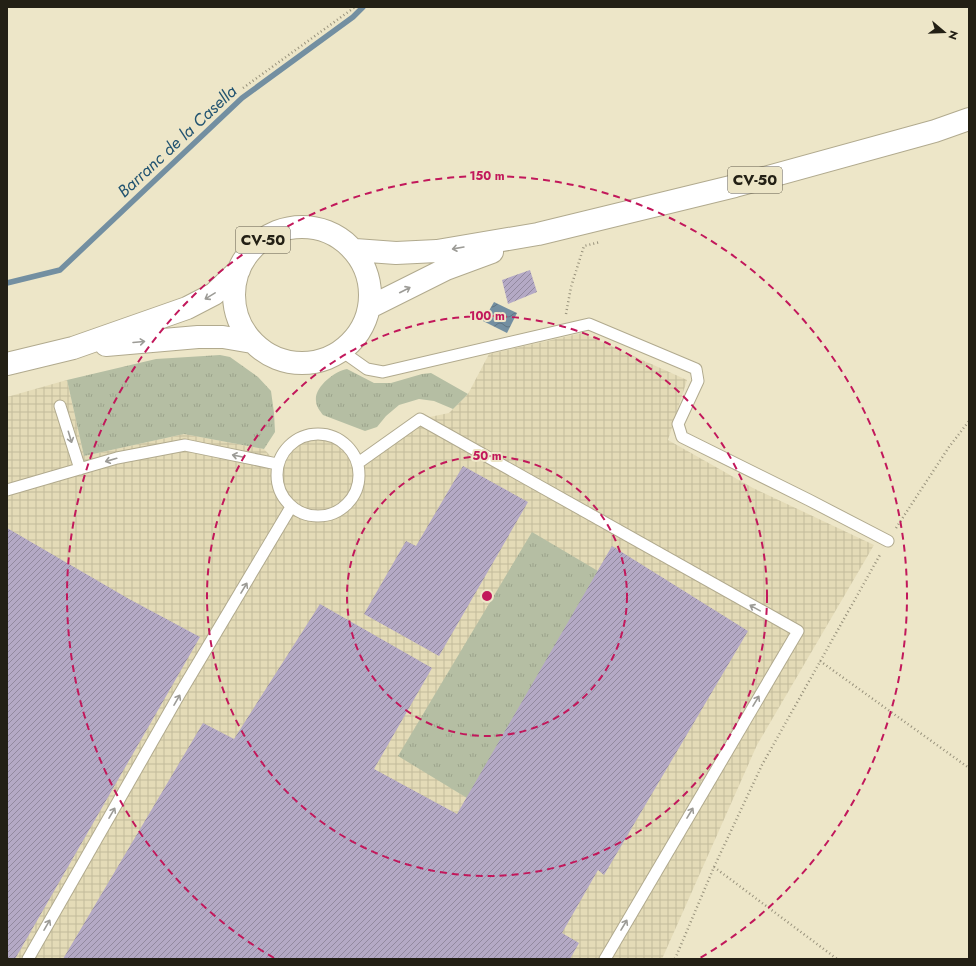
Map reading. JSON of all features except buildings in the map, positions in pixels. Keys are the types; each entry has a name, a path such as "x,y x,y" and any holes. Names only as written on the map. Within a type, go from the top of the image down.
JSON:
{"main road":[{"name":"CV-50","path":"355,250 396,253 437,251 538,234 735,186 935,131 969,119"},
{"name":"CV-50","path":"291,227 329,230 355,250 364,263 368,274 371,291 370,307 361,331 343,352 322,362 292,362 269,356 252,342 238,320 234,305 234,287 239,270 245,258 256,244 273,233 291,227"},
{"name":"CV-50","path":"370,307 446,269 538,234"},
{"name":"CV-50","path":"7,364 73,348 187,308 214,294 239,270"},
{"name":"CV-50","path":"73,348 198,337 223,337 252,342"}],"lane":[{"path":"343,352 366,369 383,372 589,324 696,369 698,381 678,424 682,437 809,500 888,542"},
{"path":"60,406 80,469"},
{"path":"358,463 420,419 798,632 604,959"},
{"path":"324,433 340,439 351,449 358,463 359,479 353,498 332,514 313,517 294,510 280,494 275,473 277,464 288,448 305,435 324,433"},
{"path":"10,487 117,458 185,444 277,464"},
{"path":"28,959 179,695 291,507"}],"path":[{"path":"243,88 355,7"},
{"path":"563,330 571,287 584,246 606,240"},
{"path":"675,959 714,867 762,765 888,542 949,447 969,421"},
{"path":"820,661 969,768"},
{"path":"714,867 837,959"}],"shaded area":[{"path":"582,333 687,380 668,440 753,488 874,545 757,745 662,959 7,959 7,397 67,380 84,456 184,434 264,449 277,463 288,448 305,435 324,433 340,439 351,449 358,463 420,419 449,413 468,394 489,354"}],"green space":[{"path":"220,355 230,357 258,377 271,391 275,432 264,449 184,434 84,456 67,380 156,359"},
{"path":"347,369 374,383 391,383 422,374 431,373 468,394 453,409 434,401 419,399 399,405 386,416 377,427 365,431 323,415 317,405 316,396 318,390 326,380 342,370"},
{"path":"532,532 598,571 467,798 398,756"}],"water":[{"path":"494,302 517,313 507,333 483,321"}],"waterway":[{"name":"Barranc de la Casella","path":"7,283 60,270 242,98 353,17 363,7"}]}
